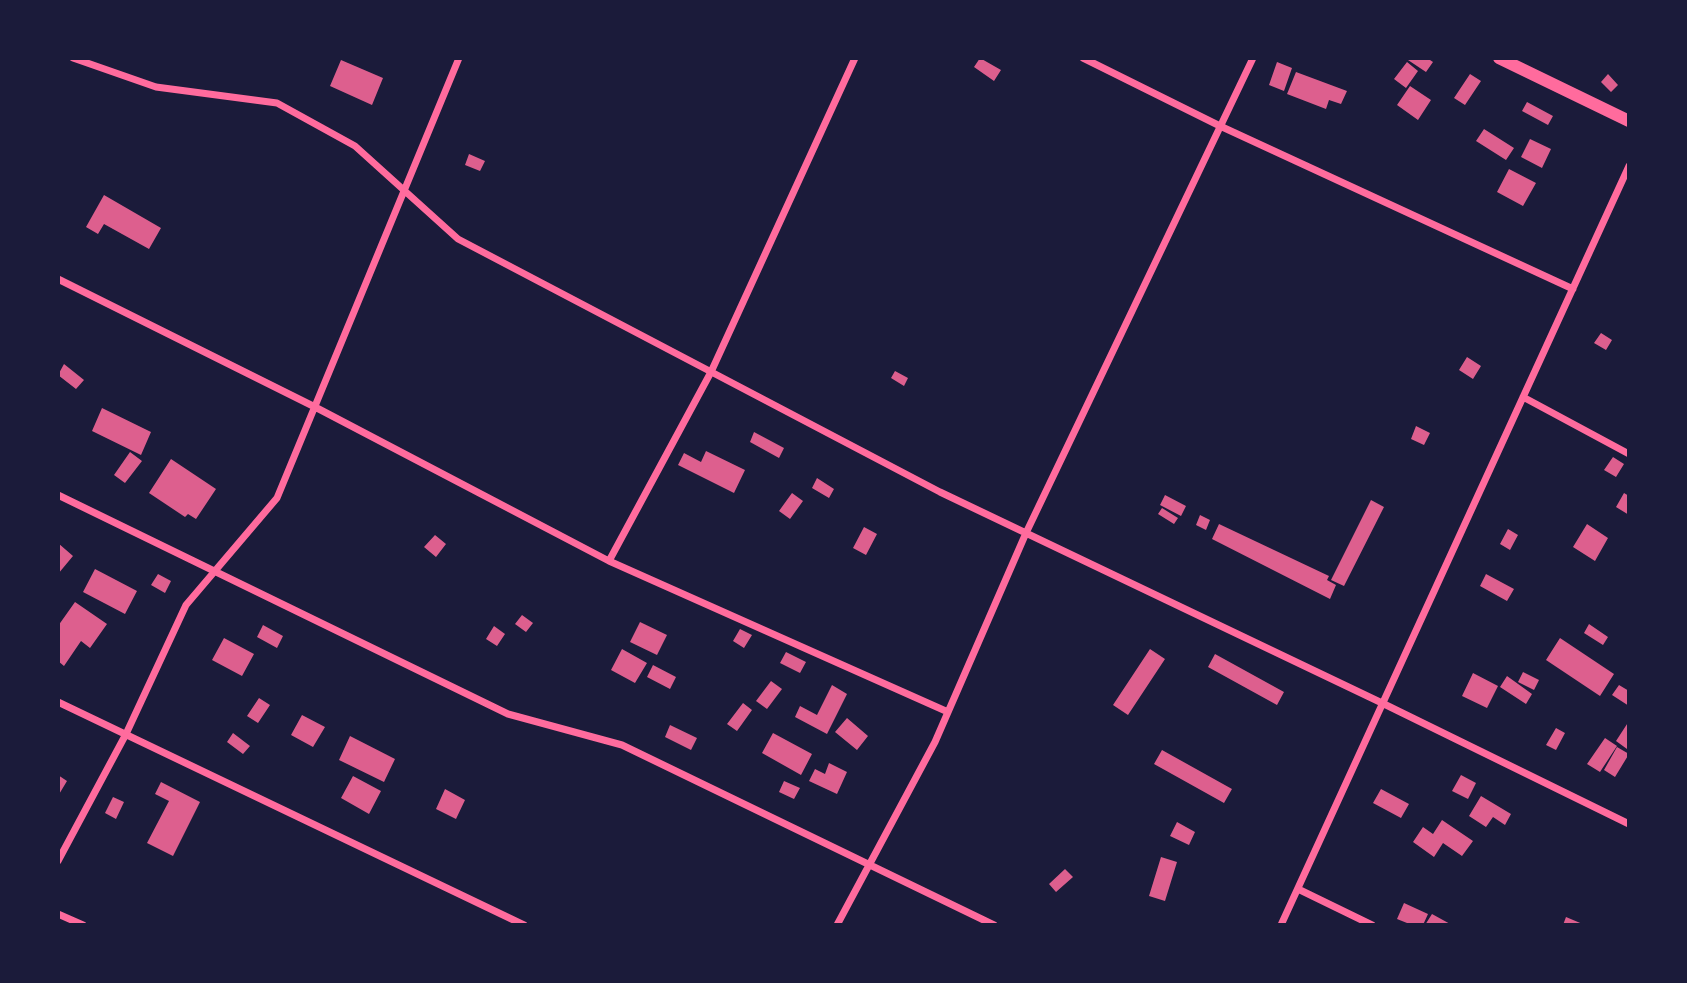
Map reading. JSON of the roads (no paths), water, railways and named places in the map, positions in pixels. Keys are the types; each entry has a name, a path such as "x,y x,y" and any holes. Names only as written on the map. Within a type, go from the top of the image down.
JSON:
{"street":[{"path":"73,58 156,87 276,103 355,146 458,239 940,492 1629,824"},
{"path":"58,861 126,734 186,605 277,498 459,58"},
{"path":"609,561 711,372 855,58"},
{"path":"1083,58 1220,126 1573,289"},
{"path":"837,925 935,742 1026,533 1252,58"},
{"path":"1499,58 1629,121"},
{"path":"1281,925 1629,166"},
{"path":"58,279 315,407 609,561 948,712"},
{"path":"1523,397 1629,454"},
{"path":"58,495 508,714 622,745 994,925"},
{"path":"58,702 524,925"},
{"path":"1297,889 1372,925"},
{"path":"58,914 83,925"}]}
